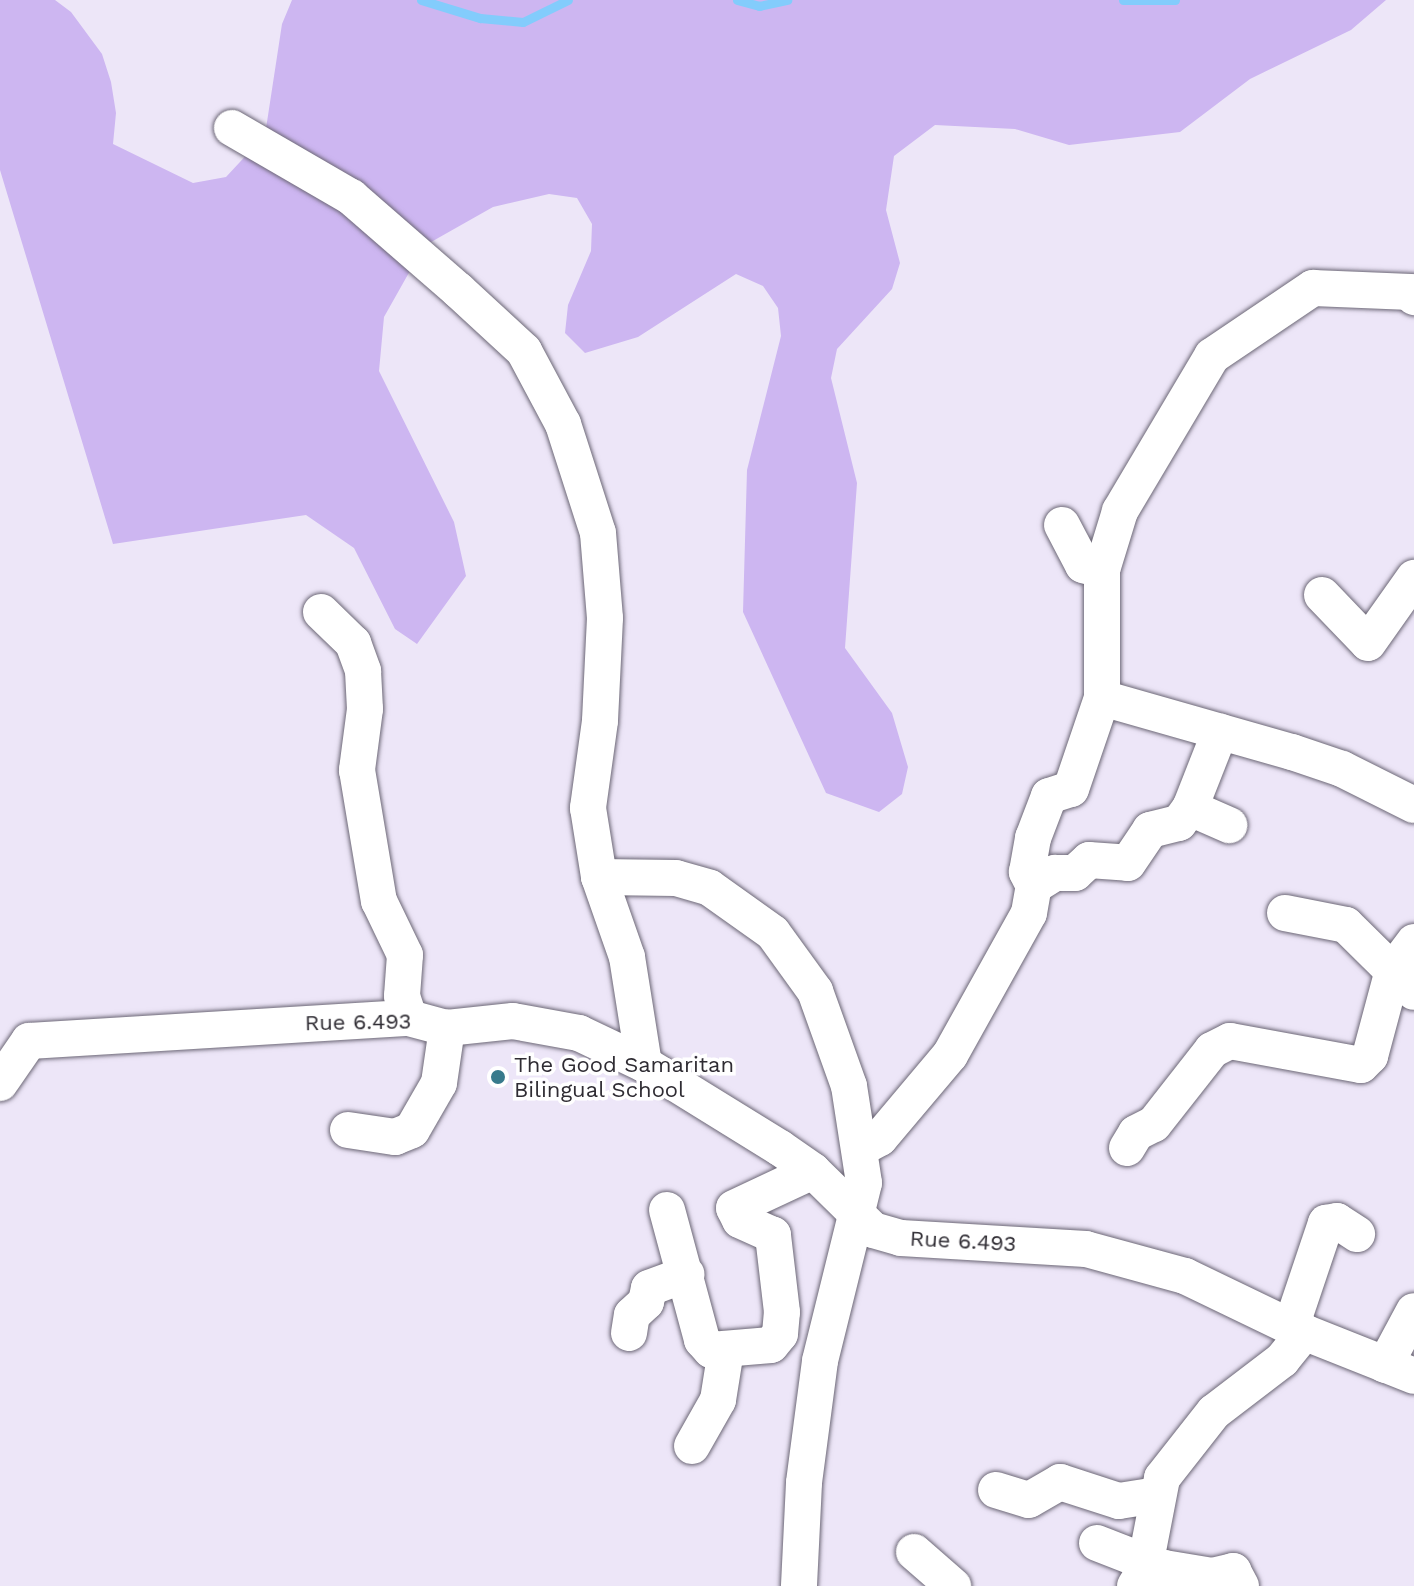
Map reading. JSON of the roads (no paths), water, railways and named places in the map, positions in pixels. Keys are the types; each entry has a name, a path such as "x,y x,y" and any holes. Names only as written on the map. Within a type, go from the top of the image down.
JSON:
{"street":[{"path":"232,128 351,197 458,290 524,351 563,424 598,533 605,618 600,721 588,808 599,877 627,957 644,1064"},
{"path":"863,1147 880,1138 950,1055 1029,913 1034,886 1027,872 1033,838 1049,796 1071,789 1102,698 1102,570 1120,511 1212,356 1313,288 1411,292 1414,297"},
{"path":"1062,525 1083,565 1102,570"},
{"path":"1322,595 1368,643 1414,578"},
{"path":"321,612 353,643 363,671 365,709 357,770 379,901 405,955 402,996 409,1018"},
{"path":"1102,698 1342,769 1413,804"},
{"path":"1034,886 1055,873 1075,873 1089,860 1128,863 1150,830 1179,823 1190,808 1220,732"},
{"path":"1190,808 1229,825"},
{"path":"599,877 676,878 710,888 773,933 796,959 828,1019 863,1147 864,1183 820,1361 804,1483 799,1586"},
{"path":"1127,1148 1136,1133 1154,1124 1212,1050 1230,1041 1361,1065 1370,1056 1407,968 1346,925 1285,913"},
{"name":"Rue 6.493","path":"0,1083 29,1041 409,1018 447,1028 513,1021 579,1033 644,1064 813,1171 873,1230 901,1238 1086,1249 1185,1276 1298,1330 1400,1370"},
{"path":"348,1130 395,1137 412,1130 439,1083 447,1028"},
{"path":"667,1210 687,1274 702,1340 711,1350 771,1345 780,1334 782,1312 773,1235 740,1220 734,1208 813,1171"},
{"path":"1142,1573 1162,1478 1214,1412 1282,1360 1298,1330 1326,1223 1337,1221 1357,1234"},
{"path":"629,1333 632,1315 646,1302 649,1288 687,1274"},
{"path":"1400,1370 1414,1311"},
{"path":"692,1446 718,1400 726,1350"},
{"path":"996,1490 1029,1500 1060,1482 1119,1501 1156,1495"},
{"path":"1097,1543 1142,1573 1164,1568 1212,1576 1233,1571 1241,1586"},
{"path":"914,1552 953,1586"}],"waterway":[{"path":"421,0 480,18 523,22 568,0"},
{"path":"737,0 759,6 787,0"},
{"path":"1123,0 1175,0"}],"place":[{"name":"The Good Samaritan Bilingual School","path":"498,1077"}]}
